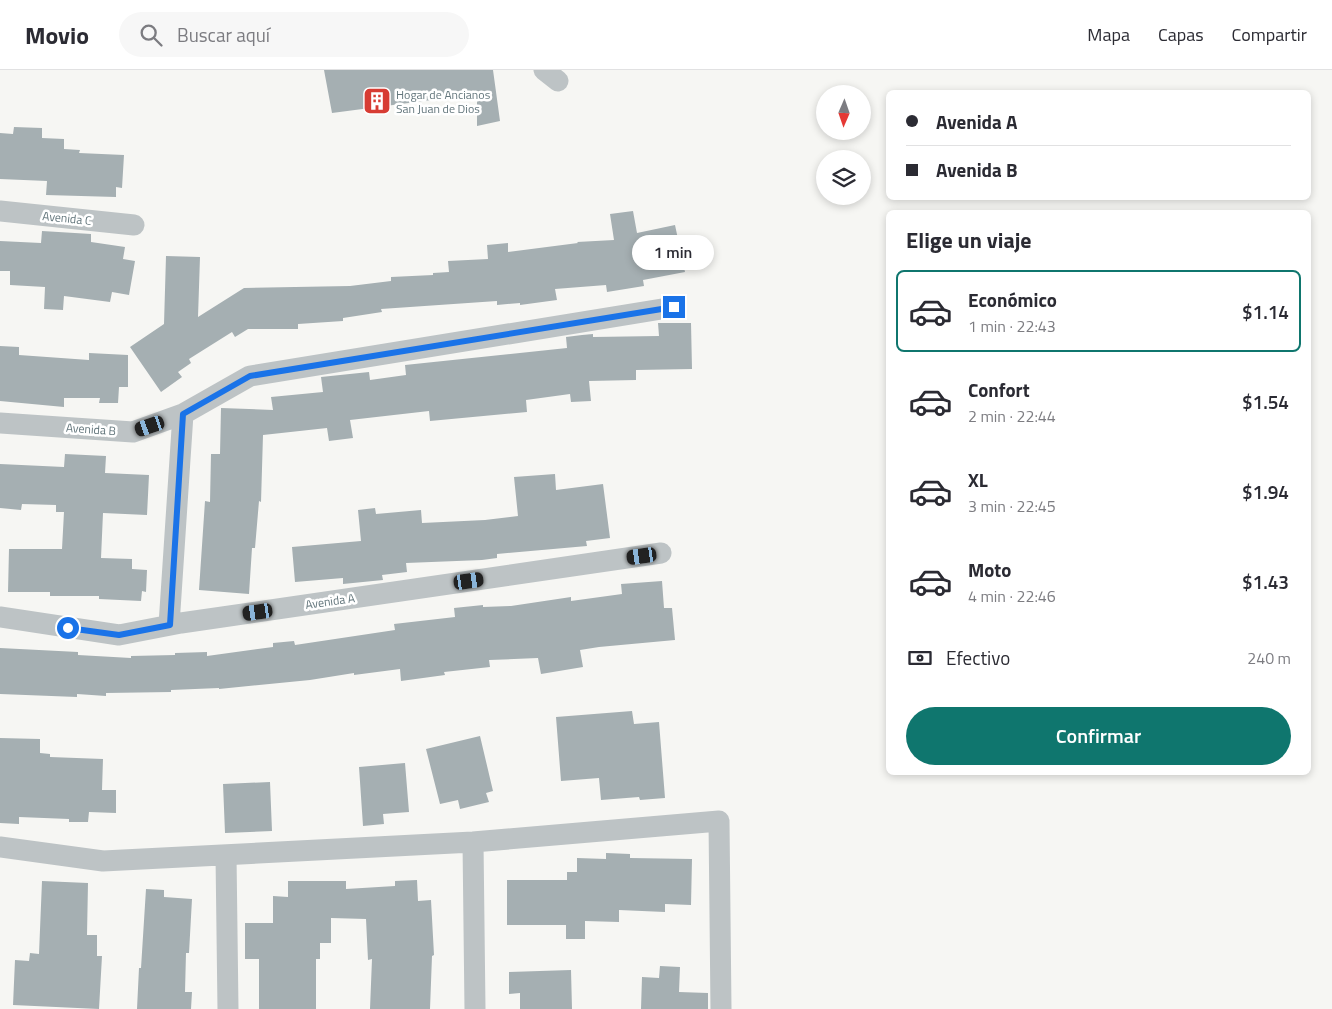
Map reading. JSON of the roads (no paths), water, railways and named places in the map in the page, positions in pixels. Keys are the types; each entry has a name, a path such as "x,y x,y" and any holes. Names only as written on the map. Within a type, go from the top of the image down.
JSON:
{"street":[{"name":"Avenida C","path":"0,211 134,225"},
{"name":"Avenida B","path":"0,423 133,432 183,414 250,376 674,307"},
{"path":"170,625 183,414"},
{"name":"Avenida A","path":"0,617 119,635 170,625 661,553"},
{"path":"0,847 103,860 473,842 719,821 722,1009"},
{"path":"473,842 475,1009"},
{"path":"226,855 228,1009"}],"place":[{"name":"Hogar de Ancianos San Juan de Dios","path":"377,101"}]}
